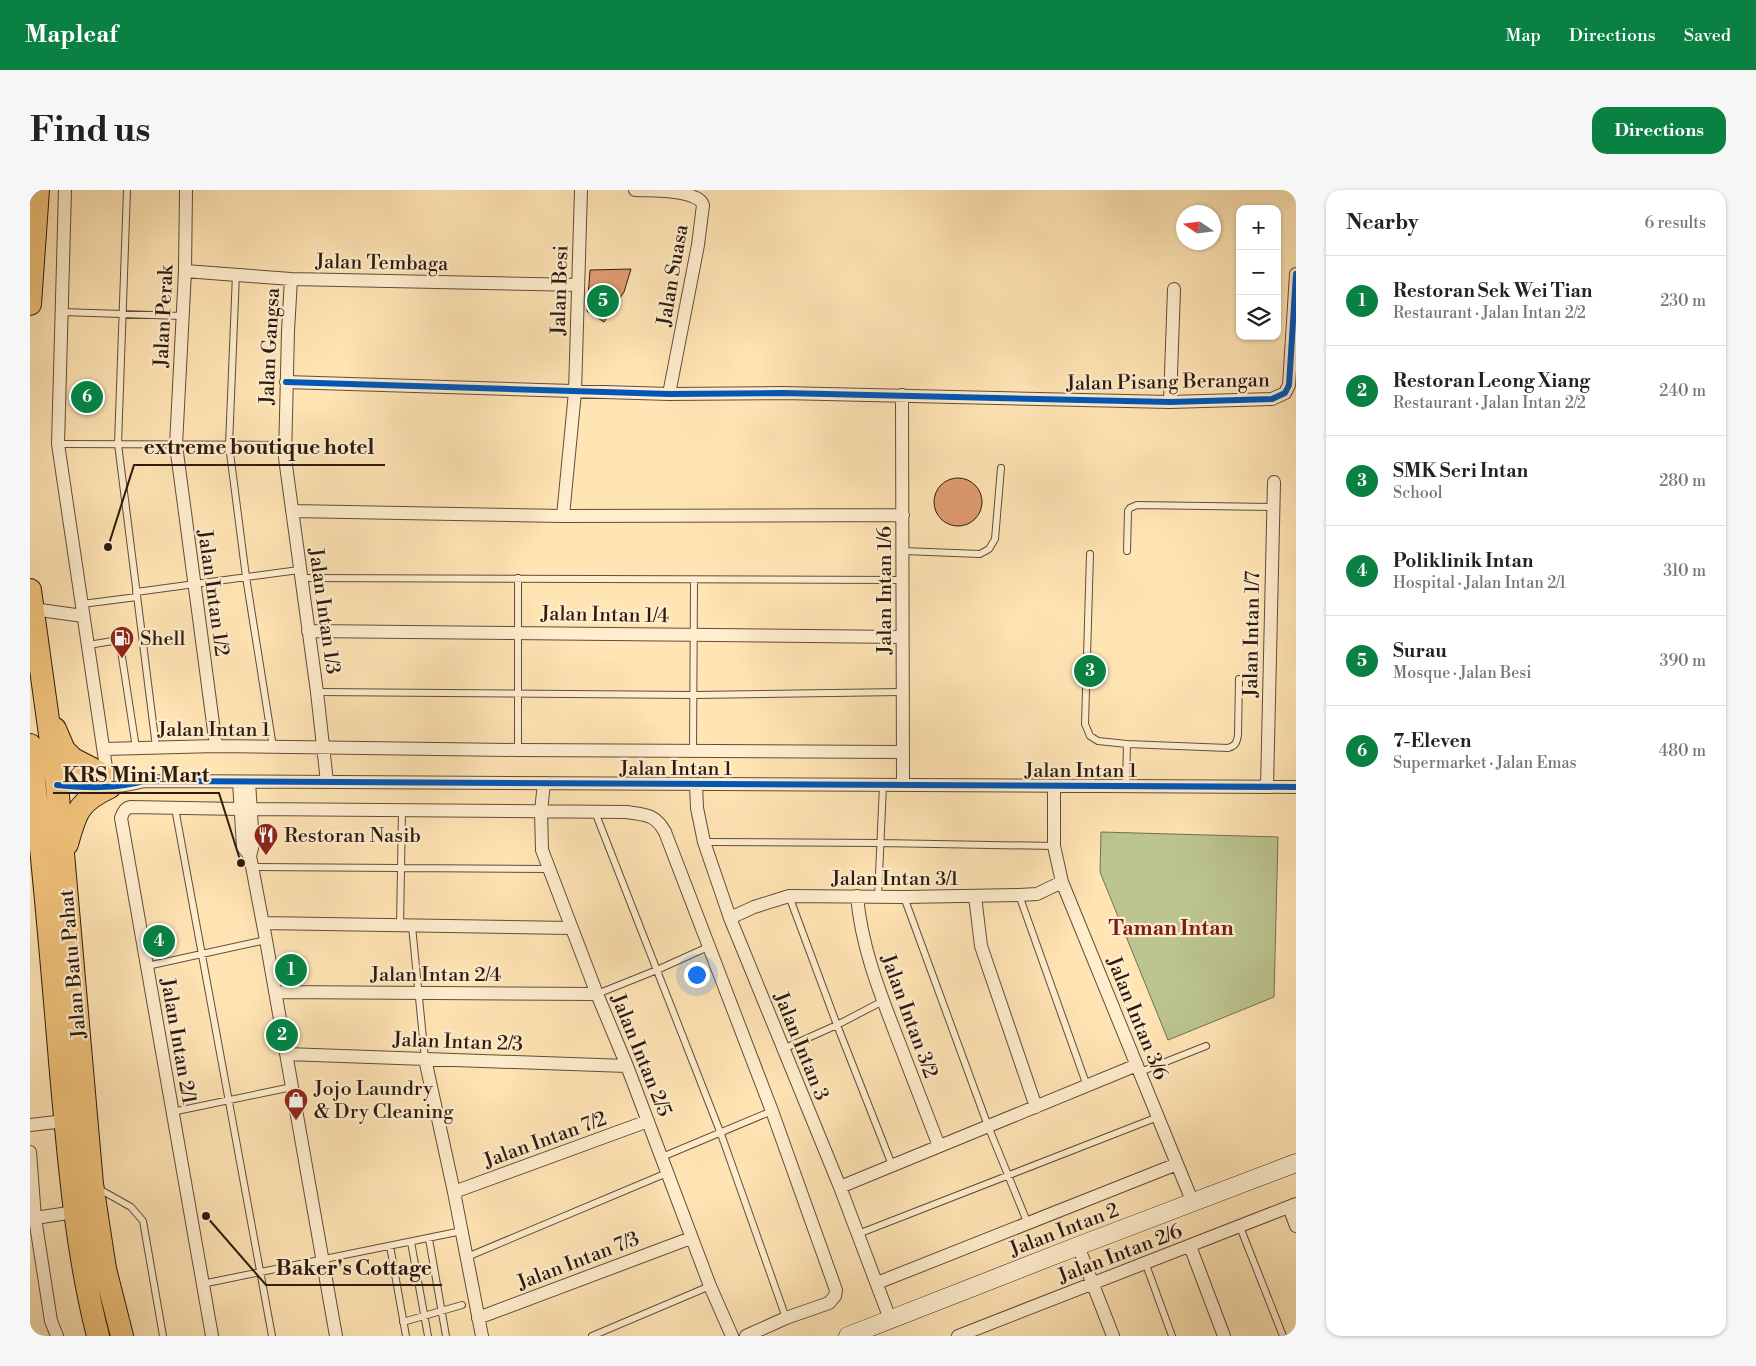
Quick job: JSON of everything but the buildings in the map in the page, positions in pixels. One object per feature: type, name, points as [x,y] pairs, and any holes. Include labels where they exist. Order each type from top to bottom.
[{"type":"highway","points":[[30,304],[38,190]]},
{"type":"highway","name":"Jalan Batu Pahat","points":[[31,600],[57,785],[92,1184],[105,1269],[122,1336]]},
{"type":"highway","points":[[48,714],[64,750],[73,759],[106,778],[96,794],[84,802],[74,818],[63,857]]},
{"type":"highway","points":[[30,749],[41,772],[57,785],[36,827]]},
{"type":"highway","name":"Jalan Batu Pahat","points":[[30,749],[36,827],[75,1212],[83,1271],[98,1336]]},
{"type":"street","points":[[66,190],[58,444],[104,749],[106,778]]},
{"type":"street","name":"Jalan Perak","points":[[176,445],[185,271],[186,190]]},
{"type":"street","name":"Jalan Besi","points":[[563,516],[574,392],[581,190]]},
{"type":"street","name":"Jalan Suasa","points":[[635,190],[688,193],[697,196],[702,201],[698,245],[669,394]]},
{"type":"street","name":"Jalan Tembaga","points":[[185,271],[291,279],[578,285]]},
{"type":"street","name":"Jalan Pisang Berangan","points":[[286,382],[669,394],[783,393],[1170,402],[1272,399],[1285,393],[1289,385],[1296,274]]},
{"type":"street","name":"Jalan Gangsa","points":[[285,445],[291,279]]},
{"type":"street","points":[[1170,402],[1174,289]]},
{"type":"street","name":"Jalan Intan 1/6","points":[[902,395],[903,785]]},
{"type":"street","name":"Jalan Intan 1/2","points":[[176,445],[216,746]]},
{"type":"street","name":"Jalan Intan 1/3","points":[[285,445],[286,476],[317,692],[327,782]]},
{"type":"street","name":"Jalan Intan 1/7","points":[[1267,787],[1274,482]]},
{"type":"street","points":[[292,511],[563,516],[903,515]]},
{"type":"street","points":[[31,600],[82,610]]},
{"type":"street","name":"Jalan Intan 1/4","points":[[308,631],[902,637]]},
{"type":"street","name":"Jalan Intan 1","points":[[104,749],[216,746],[902,752]]},
{"type":"street","name":"Jalan Intan 1","points":[[57,785],[79,787],[106,778],[127,786],[144,781],[1296,787]]},
{"type":"street","points":[[244,782],[245,809],[253,844],[251,861],[336,1336]]},
{"type":"street","name":"Jalan Intan 2/5","points":[[544,783],[542,850],[571,928],[627,1066],[710,1286],[732,1336]]},
{"type":"street","name":"Jalan Intan 3","points":[[696,784],[697,808],[704,842],[730,918],[840,1186],[890,1319]]},
{"type":"street","name":"Jalan Intan 3/6","points":[[1054,786],[1054,846],[1062,882],[1193,1203]]},
{"type":"street","name":"Jalan Intan 2/1","points":[[212,1336],[121,818],[123,812],[131,807],[245,809]]},
{"type":"street","points":[[245,809],[627,812],[649,815],[659,822],[665,832],[772,1111],[836,1290],[835,1296],[829,1303],[786,1318],[746,1336]]},
{"type":"street","name":"Jalan Intan 3/1","points":[[730,918],[754,907],[789,896],[1019,895],[1038,894],[1062,882]]},
{"type":"street","name":"Jalan Intan 3/2","points":[[857,896],[859,918],[866,949],[883,1001],[939,1146]]},
{"type":"street","points":[[975,896],[981,946],[1036,1106]]},
{"type":"street","points":[[263,923],[571,928]]},
{"type":"street","name":"Jalan Intan 2/4","points":[[275,992],[597,994]]},
{"type":"street","name":"Jalan Intan 2/3","points":[[286,1054],[627,1066]]},
{"type":"street","points":[[425,1059],[454,1192],[482,1336]]},
{"type":"street","points":[[840,1186],[1036,1106],[1138,1068]]},
{"type":"street","points":[[30,1125],[65,1120]]},
{"type":"street","name":"Jalan Intan 7/2","points":[[454,1192],[648,1121]]},
{"type":"street","points":[[30,1152],[33,1218],[51,1321],[56,1336]]},
{"type":"street","name":"Jalan Intan 2","points":[[848,1336],[1296,1163]]},
{"type":"street","points":[[877,1283],[1177,1164]]},
{"type":"street","points":[[1292,1206],[1296,1226]]},
{"type":"street","name":"Jalan Intan 2/6","points":[[958,1336],[1292,1206]]},
{"type":"street","points":[[33,1218],[75,1212]]},
{"type":"street","name":"Jalan Intan 7/3","points":[[478,1318],[692,1238]]},
{"type":"street","points":[[1078,1246],[1112,1336]]},
{"type":"street","points":[[1190,1246],[1224,1336]]},
{"type":"lane","points":[[127,190],[118,444],[156,747]]},
{"type":"lane","points":[[236,274],[229,446],[246,578],[273,747]]},
{"type":"lane","points":[[62,312],[182,316]]},
{"type":"lane","points":[[58,444],[285,445]]},
{"type":"lane","points":[[903,551],[980,554],[989,549],[996,539],[1000,468]]},
{"type":"lane","points":[[1127,551],[1128,511],[1137,505],[1273,507]]},
{"type":"lane","points":[[1090,554],[1085,724],[1090,736],[1098,742],[1228,748],[1234,746],[1238,735],[1239,679]]},
{"type":"lane","points":[[82,610],[137,594],[194,584],[300,574],[694,581],[902,580]]},
{"type":"lane","points":[[518,578],[518,750]]},
{"type":"lane","points":[[693,751],[694,581]]},
{"type":"lane","points":[[88,644],[113,641],[120,644],[136,748]]},
{"type":"lane","points":[[317,692],[694,695],[902,692]]},
{"type":"lane","points":[[1126,786],[1127,744]]},
{"type":"lane","points":[[878,897],[883,785]]},
{"type":"lane","points":[[175,808],[272,1336]]},
{"type":"lane","points":[[402,811],[401,868],[406,926],[418,992],[425,1059]]},
{"type":"lane","points":[[595,812],[721,1134],[786,1318]]},
{"type":"lane","points":[[704,842],[880,842],[1054,846]]},
{"type":"lane","points":[[251,861],[401,868],[549,869]]},
{"type":"lane","points":[[1019,895],[1087,1086]]},
{"type":"lane","points":[[789,896],[892,1165]]},
{"type":"lane","points":[[904,897],[988,1126],[1028,1224]]},
{"type":"lane","points":[[147,966],[266,940]]},
{"type":"lane","points":[[597,994],[708,947]]},
{"type":"lane","points":[[783,1049],[837,1025],[883,1001]]},
{"type":"lane","points":[[1138,1068],[1206,1046]]},
{"type":"lane","points":[[172,1112],[292,1087]]},
{"type":"lane","points":[[662,1158],[772,1111]]},
{"type":"lane","points":[[858,1234],[1158,1117]]},
{"type":"lane","points":[[467,1257],[667,1173]]},
{"type":"lane","points":[[92,1184],[131,1207],[143,1221],[163,1336]]},
{"type":"lane","points":[[1240,1226],[1282,1336]]},
{"type":"lane","points":[[202,1284],[462,1231]]},
{"type":"lane","points":[[429,1239],[446,1336]]},
{"type":"lane","points":[[411,1242],[428,1336]]},
{"type":"lane","points":[[390,1246],[406,1336]]},
{"type":"lane","points":[[1145,1262],[1172,1336]]},
{"type":"lane","points":[[592,1336],[710,1286]]},
{"type":"lane","points":[[403,1322],[462,1305]]},
{"type":"green space","points":[[1101,832],[1278,837],[1274,997],[1168,1040],[1100,872]]},
{"type":"cycle path","points":[[286,382],[669,394],[783,393],[1170,402],[1272,399],[1285,393],[1289,385],[1296,274]]},
{"type":"cycle path","points":[[57,785],[101,787],[144,781],[1296,787]]},
{"type":"place","name":"Surau","points":[[603,301]]},
{"type":"place","name":"7-Eleven","points":[[87,397]]},
{"type":"place","name":"extreme boutique hotel","points":[[108,547]]},
{"type":"place","name":"Shell","points":[[122,659]]},
{"type":"place","name":"SMK Seri Intan","points":[[1090,671]]},
{"type":"place","name":"Restoran Nasib","points":[[266,856]]},
{"type":"place","name":"KRS Mini Mart","points":[[241,863]]},
{"type":"place","name":"Poliklinik Intan","points":[[159,941]]},
{"type":"place","name":"Restoran Sek Wei Tian","points":[[291,970]]},
{"type":"place","name":"Restoran Leong Xiang","points":[[282,1035]]},
{"type":"place","name":"Jojo Laundry & Dry Cleaning","points":[[296,1121]]},
{"type":"place","name":"Baker's Cottage","points":[[206,1216]]},
{"type":"district","name":"Taman Intan","points":[[1171,928]]}]
